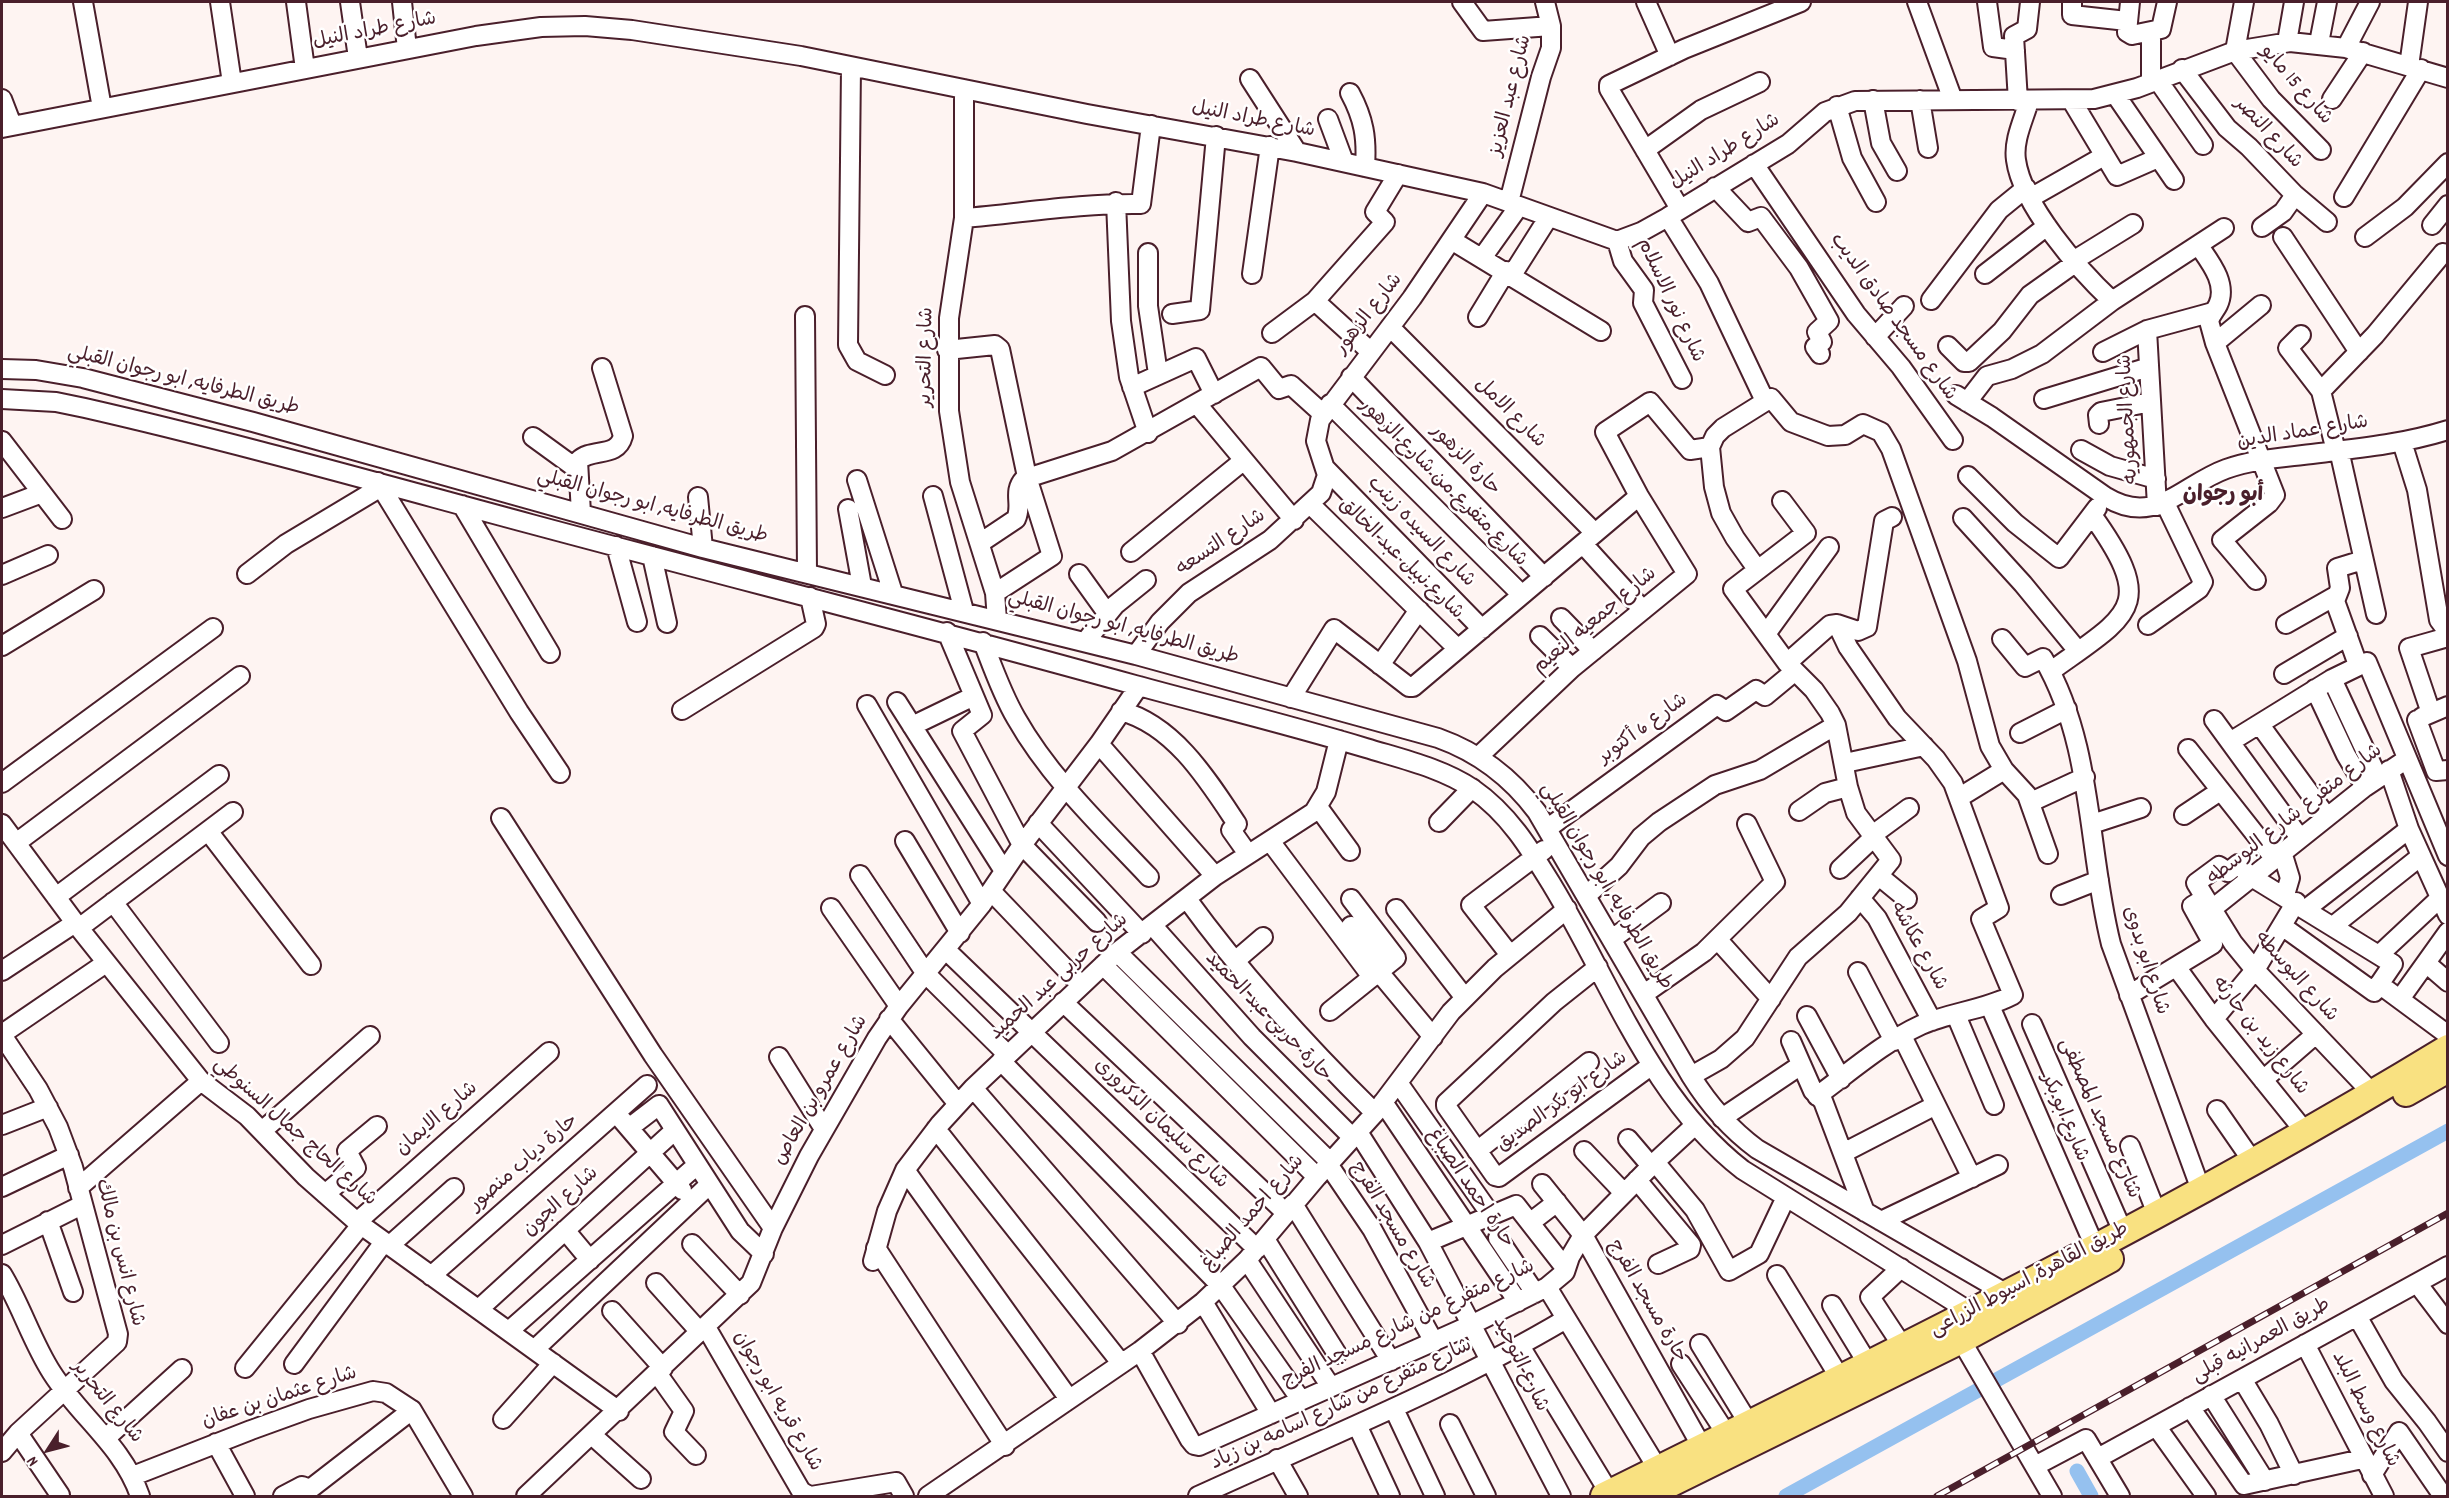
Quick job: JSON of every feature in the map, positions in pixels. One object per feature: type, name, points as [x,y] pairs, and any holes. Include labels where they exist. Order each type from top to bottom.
[{"type":"highway","name":"طريق القاهرة, اسيوط الزراعى","points":[[1607,1495],[2007,1294],[2306,1133],[2448,1048]]},
{"type":"highway","name":"طريق القاهرة, اسيوط الزراعى","points":[[1646,1497],[1961,1340],[2282,1165],[2448,1069]]},
{"type":"street","points":[[83,2],[102,108]]},
{"type":"street","points":[[220,2],[232,83]]},
{"type":"street","points":[[296,2],[305,69]]},
{"type":"street","points":[[350,2],[358,58]]},
{"type":"street","points":[[402,2],[407,49]]},
{"type":"street","points":[[1462,2],[1483,31],[1551,26]]},
{"type":"street","name":"شارع عبد العزيز","points":[[1514,204],[1551,48],[1551,26],[1545,2]]},
{"type":"street","points":[[1646,2],[1670,56]]},
{"type":"street","points":[[1765,402],[1718,299],[1645,150],[1609,89],[1609,85],[1775,7],[1801,2]]},
{"type":"street","points":[[1917,2],[1953,100]]},
{"type":"street","points":[[1986,2],[1993,47],[2015,50]]},
{"type":"street","points":[[2030,2],[2027,29],[2015,35],[2015,50],[2024,101],[2016,151],[2020,175],[2047,226],[2074,262],[2112,301]]},
{"type":"street","points":[[2072,2],[2072,15],[2127,21]]},
{"type":"street","points":[[2130,2],[2127,21],[2128,34],[2151,32],[2163,28],[2166,2]]},
{"type":"street","points":[[2235,51],[2244,2]]},
{"type":"street","points":[[2287,42],[2294,2]]},
{"type":"street","points":[[2319,43],[2326,2]]},
{"type":"street","points":[[2332,99],[2354,50],[2370,2]]},
{"type":"street","points":[[2344,197],[2415,68],[2418,2]]},
{"type":"street","name":"شارع طراد النيل","points":[[7,126],[407,49],[540,27],[585,26],[696,39],[1270,146],[1484,193],[1617,241],[1630,237],[1674,213],[1788,144],[1813,120],[1837,106],[1873,100],[2072,101],[2115,94],[2235,51],[2287,42],[2319,43],[2354,50],[2448,78]]},
{"type":"street","points":[[2151,32],[2154,81],[2203,145]]},
{"type":"street","name":"شارع 15 مايو","points":[[2235,51],[2271,99],[2321,150]]},
{"type":"street","points":[[851,67],[848,345],[857,361],[885,375]]},
{"type":"street","name":"شارع النصر","points":[[2182,69],[2227,128],[2249,147],[2295,195],[2327,222]]},
{"type":"street","points":[[1250,78],[1298,152]]},
{"type":"street","points":[[1645,150],[1701,110],[1760,82]]},
{"type":"street","name":"شارع التحرير","points":[[964,89],[964,218],[949,318],[947,350],[949,416],[966,506],[995,593],[997,620]]},
{"type":"street","points":[[1350,93],[1362,116],[1367,141],[1365,167]]},
{"type":"street","points":[[2115,94],[2174,180]]},
{"type":"street","points":[[2,99],[7,126]]},
{"type":"street","points":[[1873,100],[1881,143],[1897,171]]},
{"type":"street","points":[[1920,100],[1928,148]]},
{"type":"street","points":[[2072,101],[2118,177],[2158,158]]},
{"type":"street","points":[[1837,106],[1852,158],[1876,202]]},
{"type":"street","points":[[1328,119],[1344,162]]},
{"type":"street","points":[[964,218],[1116,202],[1141,204],[1151,125]]},
{"type":"street","points":[[1172,314],[1200,310],[1216,136]]},
{"type":"street","points":[[1252,274],[1270,146]]},
{"type":"street","points":[[1931,300],[1999,210],[2104,156]]},
{"type":"street","name":"شارع مسجد صادق الديب","points":[[1754,164],[1856,314],[1901,367],[1953,440]]},
{"type":"street","points":[[2365,237],[2404,207],[2448,164]]},
{"type":"street","points":[[1272,333],[1315,301],[1384,222],[1375,212],[1398,174]]},
{"type":"street","points":[[1715,187],[1748,222],[1761,217],[1799,268],[1829,321],[1817,332],[1822,342],[1815,347],[1820,354]]},
{"type":"street","name":"شارع الزهور","points":[[1326,469],[1316,441],[1317,426],[1327,409],[1454,241],[1484,193]]},
{"type":"street","points":[[2262,227],[2283,212],[2295,195]]},
{"type":"street","points":[[1116,202],[1121,321],[1132,387],[1148,433]]},
{"type":"street","points":[[1482,258],[1514,204]]},
{"type":"street","points":[[2432,225],[2448,205]]},
{"type":"street","points":[[1478,317],[1548,218]]},
{"type":"street","points":[[1948,346],[1964,362],[1969,362],[2002,331],[2030,295],[2074,262],[2133,224]]},
{"type":"street","points":[[1985,274],[2047,226]]},
{"type":"street","points":[[2148,624],[2201,588],[2204,582],[2161,504],[2132,508],[2118,504],[1992,417],[1962,399],[1987,376],[2012,369],[2042,354],[2112,301],[2224,228]]},
{"type":"street","points":[[2283,237],[2312,277],[2360,352]]},
{"type":"street","points":[[1454,241],[1601,331]]},
{"type":"street","name":"شارع نور الاسلام","points":[[1617,241],[1623,261],[1644,290],[1643,303],[1682,380]]},
{"type":"street","points":[[2199,246],[2218,279],[2220,298],[2209,321],[2215,343],[2275,495],[2269,503],[2222,540],[2256,580]]},
{"type":"street","points":[[1148,253],[1148,306],[1158,374]]},
{"type":"street","points":[[2321,391],[2360,352],[2443,253]]},
{"type":"street","points":[[1315,301],[1371,352]]},
{"type":"street","points":[[2215,343],[2260,305]]},
{"type":"street","points":[[1875,337],[1904,306]]},
{"type":"street","points":[[2103,352],[2147,330],[2213,312]]},
{"type":"street","points":[[805,316],[807,572]]},
{"type":"street","name":"شارع الامل","points":[[1390,327],[1589,539],[1643,610]]},
{"type":"street","name":"شارع الجمهوريه","points":[[2147,330],[2156,479],[2161,504]]},
{"type":"street","points":[[2301,335],[2288,348],[2321,391],[2376,614]]},
{"type":"street","points":[[947,350],[995,345],[999,347],[1027,477],[1052,558],[995,593]]},
{"type":"street","points":[[980,543],[1016,519],[1019,510],[1017,490],[1027,477],[1095,458],[1148,433],[1214,394],[1196,358],[1132,387]]},
{"type":"street","name":"شارع متفرع من شارع الزهور","points":[[1214,394],[1262,367],[1279,389],[1291,385],[1327,409],[1522,595]]},
{"type":"street","points":[[2044,399],[2149,367]]},
{"type":"street","points":[[581,513],[577,469],[579,461],[584,456],[613,450],[622,440],[623,431],[602,368]]},
{"type":"street","name":"طريق الطرفايه, ابو رجوان القبلي","points":[[2,369],[36,370],[84,378],[702,548],[893,593],[1136,655],[1438,738],[1479,756],[1511,781],[1551,835],[1691,1076],[1722,1118],[1757,1149],[2007,1294]]},
{"type":"street","name":"حارة الزهور","points":[[1351,377],[1544,577]]},
{"type":"street","points":[[1757,569],[1734,538],[1721,513],[1714,487],[1710,447],[1715,436],[1723,428],[1773,398],[1791,422],[1828,436],[1845,435],[1863,424],[1881,432],[1891,449],[1941,584],[1967,661],[1989,746],[2004,770],[2017,781],[2031,802],[2048,854]]},
{"type":"street","points":[[2,399],[56,402],[84,408],[947,632],[1339,740],[1420,765],[1472,788],[1510,822],[1534,857],[1567,909],[1653,1065],[1694,1126],[1743,1170],[1971,1313]]},
{"type":"street","name":"شارع جمعيه النعيم","points":[[1479,756],[1572,668],[1687,574],[1604,435],[1650,402],[1690,450],[1710,447]]},
{"type":"street","points":[[2099,424],[2098,415],[2101,412],[2151,402]]},
{"type":"street","points":[[1197,404],[1294,520]]},
{"type":"street","name":"شارع عماد الدين","points":[[2161,504],[2209,476],[2261,460],[2402,441],[2448,430]]},
{"type":"street","points":[[533,436],[577,469]]},
{"type":"street","points":[[2,441],[62,519]]},
{"type":"street","points":[[2402,441],[2417,490],[2439,617],[2447,632],[2409,648],[2432,713],[2442,771]]},
{"type":"street","points":[[2081,450],[2110,466],[2156,479]]},
{"type":"street","points":[[1131,552],[1243,461]]},
{"type":"street","name":"شارع التسعه","points":[[1136,655],[1160,622],[1189,593],[1270,540],[1294,520],[1324,487],[1326,469]]},
{"type":"street","name":"شارع السيده زينب","points":[[1326,469],[1482,628]]},
{"type":"street","points":[[1968,476],[2015,523],[2060,558],[2106,497]]},
{"type":"street","points":[[857,480],[893,593]]},
{"type":"street","points":[[247,574],[286,544],[379,484]]},
{"type":"street","points":[[379,484],[519,712],[560,773]]},
{"type":"street","points":[[2,508],[42,493]]},
{"type":"street","points":[[933,496],[964,611]]},
{"type":"street","points":[[1291,698],[1333,630],[1412,687],[1639,496]]},
{"type":"street","points":[[699,497],[702,548]]},
{"type":"street","points":[[1691,1076],[1721,1059],[1752,1030],[1798,957],[1840,920],[1891,860],[1856,813],[1848,787],[1836,725],[1822,701],[1790,667],[1733,588],[1806,534],[1782,501]]},
{"type":"street","name":"شارع نبيل عبد الخالق","points":[[1310,504],[1458,649]]},
{"type":"street","points":[[462,505],[550,653]]},
{"type":"street","points":[[848,509],[862,586]]},
{"type":"street","points":[[2002,639],[2025,667],[2042,657],[2050,671],[2122,616],[2129,594],[2128,582],[2120,557],[2092,515]]},
{"type":"street","points":[[1790,667],[1828,626],[1837,624],[1858,631],[1867,627],[1884,521],[1892,517]]},
{"type":"street","points":[[1963,518],[2023,584],[2078,651]]},
{"type":"street","points":[[616,546],[637,622]]},
{"type":"street","points":[[1766,634],[1829,547]]},
{"type":"street","points":[[2,575],[48,555]]},
{"type":"street","points":[[652,556],[667,623]]},
{"type":"street","points":[[2358,665],[2336,602],[2340,588],[2337,567],[2362,560]]},
{"type":"street","points":[[1079,574],[1107,614]]},
{"type":"street","points":[[1085,642],[1107,614],[1146,580]]},
{"type":"street","points":[[2,646],[94,590]]},
{"type":"street","points":[[2286,624],[2337,596]]},
{"type":"street","points":[[682,710],[814,628],[816,624],[810,597]]},
{"type":"street","points":[[1380,665],[1419,610]]},
{"type":"street","points":[[1561,618],[1593,651]]},
{"type":"street","points":[[1817,1096],[1898,1038],[1932,1021],[1990,1006],[2013,995],[1981,919],[1999,908],[1960,797],[1945,770],[1896,718],[1848,646],[1837,624]]},
{"type":"street","points":[[2,783],[213,628]]},
{"type":"street","points":[[947,632],[982,717],[963,728],[962,731],[1022,845],[1097,922]]},
{"type":"street","points":[[1540,636],[1572,668]]},
{"type":"street","points":[[2284,674],[2348,636]]},
{"type":"street","points":[[983,642],[1013,713],[1066,788],[1149,877]]},
{"type":"street","points":[[2230,742],[2332,679],[2358,665],[2368,663],[2448,856]]},
{"type":"street","name":"شارع 6 أكتوبر","points":[[1551,835],[1717,705],[1726,711],[1756,690],[1765,696],[1790,667]]},
{"type":"street","name":"شارع ابو بدوى","points":[[2050,671],[2067,710],[2085,777],[2099,880],[2111,944],[2201,1190]]},
{"type":"street","points":[[16,843],[240,675]]},
{"type":"street","points":[[2332,679],[2377,779],[2409,830],[2448,915]]},
{"type":"street","name":"شارع عمرو بن العاص","points":[[526,1497],[740,1295],[755,1276],[773,1228],[824,1128],[894,1013],[960,933],[1038,823],[1099,744],[1138,686]]},
{"type":"street","points":[[2315,689],[2346,755],[2377,779]]},
{"type":"street","points":[[912,726],[974,696]]},
{"type":"street","points":[[897,702],[1004,871]]},
{"type":"street","points":[[867,705],[986,898],[1081,985]]},
{"type":"street","points":[[2020,733],[2067,710]]},
{"type":"street","points":[[1121,711],[1153,724],[1202,771],[1237,824],[1231,830],[1248,854]]},
{"type":"street","points":[[2395,729],[2432,713]]},
{"type":"street","points":[[2214,720],[2300,838]]},
{"type":"street","points":[[2260,724],[2327,817]]},
{"type":"street","points":[[1586,896],[1619,866],[1641,837],[1659,822],[1715,785],[1760,770],[1836,725]]},
{"type":"street","name":"شارع حربى عبد الحميد","points":[[1005,1446],[875,1255],[887,1211],[905,1170],[936,1129],[973,1088],[1103,965],[1215,876],[1308,817],[1318,807],[1326,792],[1339,740]]},
{"type":"street","points":[[1099,744],[1215,876]]},
{"type":"street","points":[[1845,763],[1924,746]]},
{"type":"street","points":[[2188,748],[2220,791],[2278,855],[2290,878],[2296,902]]},
{"type":"street","name":"شارع متفرع شارع البوسطه","points":[[2204,897],[2250,876],[2377,779],[2408,759]]},
{"type":"street","points":[[1960,797],[2004,770]]},
{"type":"street","points":[[56,897],[219,775]]},
{"type":"street","points":[[2031,802],[2085,777]]},
{"type":"street","points":[[1799,811],[1825,793],[1848,787]]},
{"type":"street","points":[[1439,822],[1472,788]]},
{"type":"street","points":[[2184,815],[2220,791]]},
{"type":"street","points":[[1318,807],[1350,851]]},
{"type":"street","points":[[1840,869],[1872,837],[1909,808]]},
{"type":"street","points":[[2092,824],[2141,808]]},
{"type":"street","points":[[2,971],[113,902],[233,812]]},
{"type":"street","points":[[501,818],[653,1055],[773,1228]]},
{"type":"street","name":"حارة حربى عبد الحميد","points":[[1038,823],[1148,930],[1252,1037],[1355,1135]]},
{"type":"street","name":"شارع الحاج جمال السنوطي","points":[[2,824],[77,926],[201,1081],[262,1131],[325,1194],[359,1223],[431,1276],[480,1308],[619,1411]]},
{"type":"street","points":[[1644,994],[1690,963],[1718,940],[1776,881],[1747,824]]},
{"type":"street","points":[[2214,1019],[2255,970],[2296,902],[2409,830]]},
{"type":"street","points":[[208,831],[311,965]]},
{"type":"street","points":[[1510,955],[1471,904],[1534,857],[1551,835]]},
{"type":"street","points":[[905,841],[960,933]]},
{"type":"street","points":[[1270,841],[1432,1037]]},
{"type":"street","points":[[2333,926],[2421,856]]},
{"type":"street","points":[[2129,995],[2177,968],[2213,944],[2192,906],[2204,897],[2219,866],[2228,872],[2238,864],[2250,876],[2386,959]]},
{"type":"street","points":[[860,876],[926,974],[1221,1286],[1301,1400]]},
{"type":"street","points":[[1879,876],[1907,899]]},
{"type":"street","points":[[2061,895],[2099,880]]},
{"type":"street","name":"شارع البوسطه","points":[[2204,897],[2233,943],[2255,970],[2373,1094]]},
{"type":"street","name":"شارع عكاشه","points":[[1860,898],[1877,918],[1932,1021]]},
{"type":"street","points":[[2282,926],[2373,991],[2379,984],[2386,959],[2440,898]]},
{"type":"street","name":"حارة احمد الصباغ","points":[[1187,899],[1235,961],[1314,1052],[1379,1107],[1467,1225],[1518,1302]]},
{"type":"street","points":[[1330,1011],[1396,958],[1351,899]]},
{"type":"street","points":[[113,902],[219,1043]]},
{"type":"street","points":[[1612,939],[1661,903]]},
{"type":"street","points":[[831,908],[894,1013],[958,1104]]},
{"type":"street","points":[[1396,909],[1465,998]]},
{"type":"street","name":"شارع احمد الصباغ","points":[[928,1497],[1005,1446],[1178,1324],[1221,1286],[1399,1084],[1432,1037],[1465,998],[1510,955],[1567,909]]},
{"type":"street","points":[[1351,926],[1378,972]]},
{"type":"street","points":[[2400,999],[2448,932]]},
{"type":"street","points":[[1235,961],[1263,937]]},
{"type":"street","points":[[1718,940],[1771,999]]},
{"type":"street","name":"شارع سليمان الدكرورى","points":[[946,950],[1256,1249]]},
{"type":"street","points":[[1118,952],[1325,1168]]},
{"type":"street","points":[[2,1034],[106,963]]},
{"type":"street","points":[[2426,963],[2448,982]]},
{"type":"street","points":[[1103,965],[1325,1168]]},
{"type":"street","points":[[1589,1062],[1477,1151],[1446,1103],[1554,1002],[1598,967]]},
{"type":"street","name":"شارع زيد بن حارثه","points":[[2177,968],[2214,1019],[2306,1133]]},
{"type":"street","points":[[1858,972],[1936,1105],[1972,1178]]},
{"type":"street","points":[[2379,984],[2448,1035]]},
{"type":"street","points":[[1063,1002],[1290,1208],[1391,1361]]},
{"type":"street","name":"شارع ابو بكر","points":[[1990,1006],[2094,1247]]},
{"type":"street","points":[[1956,1015],[1994,1106]]},
{"type":"street","points":[[1807,1016],[1841,1079]]},
{"type":"street","name":"شارع مسجد المصطفى","points":[[2032,1024],[2123,1232]]},
{"type":"street","name":"شارع انس بن مالك","points":[[2,1034],[48,1107],[69,1155],[118,1339],[7,1442]]},
{"type":"street","points":[[2263,1080],[2316,1034]]},
{"type":"street","points":[[262,1131],[370,1036]]},
{"type":"street","points":[[1791,1041],[1817,1096],[1823,1101],[1865,1212]]},
{"type":"street","name":"شارع الايمان","points":[[245,1368],[359,1223],[549,1052]]},
{"type":"street","points":[[778,1057],[824,1128]]},
{"type":"street","name":"شارع ابو بكر الصديق","points":[[1477,1151],[1495,1176],[1499,1178],[1653,1065]]},
{"type":"street","points":[[1722,1118],[1802,1065]]},
{"type":"street","points":[[2,1245],[48,1221],[80,1196],[201,1081]]},
{"type":"street","points":[[1399,1084],[1491,1215]]},
{"type":"street","name":"حارة دياب منصور","points":[[431,1276],[647,1085]]},
{"type":"street","points":[[973,1088],[1178,1324]]},
{"type":"street","points":[[629,1128],[658,1105],[745,1239],[764,1254]]},
{"type":"street","points":[[1843,1153],[1936,1105]]},
{"type":"street","points":[[2,1125],[48,1107]]},
{"type":"street","points":[[2217,1110],[2253,1162]]},
{"type":"street","points":[[617,1113],[692,1200]]},
{"type":"street","points":[[325,1194],[356,1168],[347,1151],[377,1125]]},
{"type":"street","name":"شارع متفرع من شارع مسجد الفرج","points":[[1140,1351],[1190,1440],[1194,1445],[1199,1446],[1434,1342],[1541,1290],[1566,1269],[1583,1235],[1694,1126]]},
{"type":"street","points":[[936,1129],[1121,1364]]},
{"type":"street","name":"شارع الجون","points":[[480,1308],[674,1131]]},
{"type":"street","name":"شارع التوحيد","points":[[1355,1135],[1428,1242],[1473,1324],[1490,1363],[1561,1497]]},
{"type":"street","points":[[1628,1139],[1695,1210],[1729,1271],[1759,1254],[1786,1197]]},
{"type":"street","points":[[2130,1146],[2157,1214]]},
{"type":"street","points":[[1743,1170],[1757,1149]]},
{"type":"street","points":[[1584,1151],[1631,1186],[1691,1245],[1690,1249],[1658,1264]]},
{"type":"street","points":[[2,1186],[69,1155]]},
{"type":"street","points":[[510,1330],[697,1165]]},
{"type":"street","points":[[1881,1221],[1998,1165]]},
{"type":"street","name":"شارع مسجد الفرج","points":[[1325,1168],[1372,1229],[1434,1342]]},
{"type":"street","points":[[905,1170],[1069,1399]]},
{"type":"street","name":"حارة مسجد الفرج","points":[[1542,1184],[1583,1235],[1702,1447]]},
{"type":"street","points":[[535,1349],[709,1185]]},
{"type":"street","points":[[294,1364],[387,1244],[454,1188]]},
{"type":"street","points":[[1531,1222],[1557,1202]]},
{"type":"street","points":[[1428,1242],[1516,1205],[1566,1269]]},
{"type":"street","points":[[48,1221],[73,1292]]},
{"type":"street","points":[[565,1230],[590,1260]]},
{"type":"street","points":[[1498,1238],[1566,1318],[1658,1469]]},
{"type":"street","points":[[692,1244],[740,1295]]},
{"type":"street","points":[[1256,1249],[1337,1354]]},
{"type":"street","points":[[1256,1249],[1331,1387]]},
{"type":"street","name":"طريق العمرانيه قبلى","points":[[2098,1458],[2448,1266]]},
{"type":"street","points":[[1901,1268],[1870,1298],[1903,1347]]},
{"type":"street","name":"شارع التحرير","points":[[2,1274],[51,1371],[64,1391],[107,1437],[133,1476],[140,1497]]},
{"type":"street","points":[[1777,1275],[1840,1378]]},
{"type":"street","name":"شارع قريه ابو رجوان","points":[[656,1283],[703,1330],[801,1491],[810,1497],[900,1490]]},
{"type":"street","points":[[2417,1283],[2448,1324]]},
{"type":"street","points":[[1203,1302],[1271,1414]]},
{"type":"street","points":[[1832,1305],[1868,1364]]},
{"type":"street","points":[[612,1311],[660,1370],[684,1411],[674,1432],[696,1455]]},
{"type":"street","points":[[2357,1316],[2394,1381],[2448,1452]]},
{"type":"street","name":"شارع متفرع من شارع اسامه بن زياد","points":[[1198,1497],[1228,1490],[1277,1460],[1358,1426],[1490,1363],[1566,1318]]},
{"type":"street","points":[[1961,1340],[2035,1466],[2048,1495]]},
{"type":"street","points":[[1700,1344],[1738,1429]]},
{"type":"street","name":"شارع وسط البلد","points":[[2305,1344],[2372,1475],[2377,1495]]},
{"type":"street","points":[[1520,1346],[1607,1495]]},
{"type":"street","points":[[503,1419],[553,1363]]},
{"type":"street","points":[[1681,1364],[1738,1429]]},
{"type":"street","points":[[107,1437],[182,1369]]},
{"type":"street","points":[[2242,1379],[2269,1424],[2294,1475]]},
{"type":"street","name":"شارع عثمان بن عفان","points":[[133,1476],[309,1409],[367,1392],[386,1394],[412,1410],[463,1497]]},
{"type":"street","points":[[2211,1395],[2265,1481]]},
{"type":"street","points":[[2190,1407],[2244,1485],[2362,1459]]},
{"type":"street","points":[[1394,1409],[1435,1497]]},
{"type":"street","points":[[284,1497],[302,1485],[310,1489],[412,1410]]},
{"type":"street","points":[[1450,1425],[1486,1497]]},
{"type":"street","points":[[1358,1426],[1390,1497]]},
{"type":"street","points":[[2156,1426],[2206,1497]]},
{"type":"street","points":[[2372,1475],[2399,1432],[2443,1497]]},
{"type":"street","points":[[593,1436],[641,1479]]},
{"type":"street","points":[[2035,1466],[2083,1439],[2089,1441],[2120,1497]]},
{"type":"street","points":[[7,1442],[60,1495]]},
{"type":"street","points":[[216,1443],[245,1497]]},
{"type":"street","points":[[1277,1460],[1298,1497]]},
{"type":"waterway","points":[[1786,1496],[2448,1131]]},
{"type":"waterway","points":[[2077,1471],[2091,1496]]},
{"type":"railway","points":[[1937,1496],[2448,1213]]},
{"type":"district","name":"أبو رجوان","points":[[2223,497]]}]
